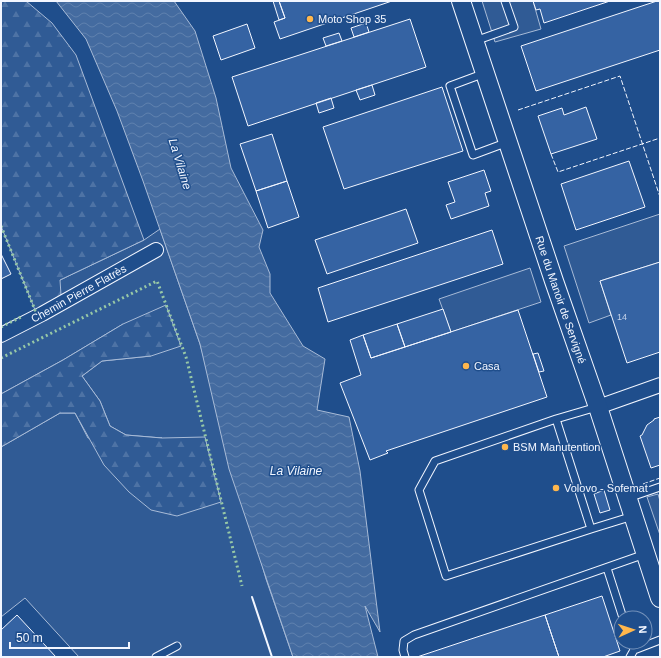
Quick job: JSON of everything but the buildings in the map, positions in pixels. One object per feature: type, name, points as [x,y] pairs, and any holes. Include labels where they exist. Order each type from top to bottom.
[{"type":"street","name":"Rue du Manoir de Servigné","points":[[461,1],[598,407],[660,598]]},
{"type":"street","name":"Chemin Pierre Flatrès","points":[[1,335],[42,314],[156,250]]},
{"type":"street","points":[[598,407],[660,385]]},
{"type":"lane","points":[[475,41],[514,27],[505,1]]},
{"type":"lane","points":[[485,73],[450,86],[473,155],[508,142]]},
{"type":"lane","points":[[598,407],[556,419],[435,461],[419,490],[446,576],[633,516]]},
{"type":"lane","points":[[556,419],[591,529]]},
{"type":"lane","points":[[627,499],[660,487]]},
{"type":"lane","points":[[405,657],[403,650],[404,641],[414,635],[645,554]]},
{"type":"lane","points":[[607,568],[620,610]]},
{"type":"lane","points":[[156,657],[177,646]]},
{"type":"lane","points":[[630,657],[634,650]]},
{"type":"shaded area","points":[[482,1],[533,1],[541,29],[495,42]]},
{"type":"shaded area","points":[[660,214],[660,262],[600,281],[611,315],[589,323],[564,246]]},
{"type":"shaded area","points":[[160,229],[200,344],[266,579],[293,657],[79,657],[25,598],[1,617],[1,447],[60,413],[75,413],[88,438],[162,438],[126,435],[110,426],[100,401],[82,376],[102,361],[151,356],[123,324],[63,360],[1,394],[1,327],[35,310],[60,280],[144,240]]},
{"type":"shaded area","points":[[530,268],[541,302],[451,332],[439,299]]},
{"type":"shaded area","points":[[658,494],[660,501],[660,535],[647,497]]},
{"type":"green space","points":[[1,1],[26,1],[52,23],[76,55],[144,240],[60,280],[61,295],[35,310],[1,226]]},
{"type":"green space","points":[[166,305],[181,346],[151,356],[102,361],[82,376],[100,401],[110,426],[126,435],[162,438],[205,437],[221,502],[177,516],[151,510],[129,492],[104,465],[75,413],[60,413],[1,447],[1,394],[63,360],[123,324]]},
{"type":"water","name":"La Vilaine","points":[[56,1],[174,1],[195,31],[216,98],[231,168],[263,230],[259,247],[270,274],[270,293],[303,346],[325,359],[317,410],[349,417],[360,471],[380,632],[365,606],[378,657],[293,657],[229,469],[200,344],[143,181],[117,111],[86,39]]},
{"type":"hedge","points":[[1,226],[35,310],[32,312]]},
{"type":"hedge","points":[[1,358],[157,281],[186,357],[242,586]]},
{"type":"hedge","points":[[1,327],[23,316]]},
{"type":"fence","points":[[518,110],[620,76],[660,197]]},
{"type":"fence","points":[[551,154],[558,172],[660,138]]},
{"type":"fence","points":[[643,484],[660,478]]},
{"type":"wall","points":[[252,597],[272,657]]},
{"type":"place","name":"Moto Shop 35","points":[[310,19]]},
{"type":"place","name":"Casa","points":[[466,366]]},
{"type":"place","name":"BSM Manutention","points":[[505,447]]},
{"type":"place","name":"Volovo - Sofemat","points":[[556,488]]}]
